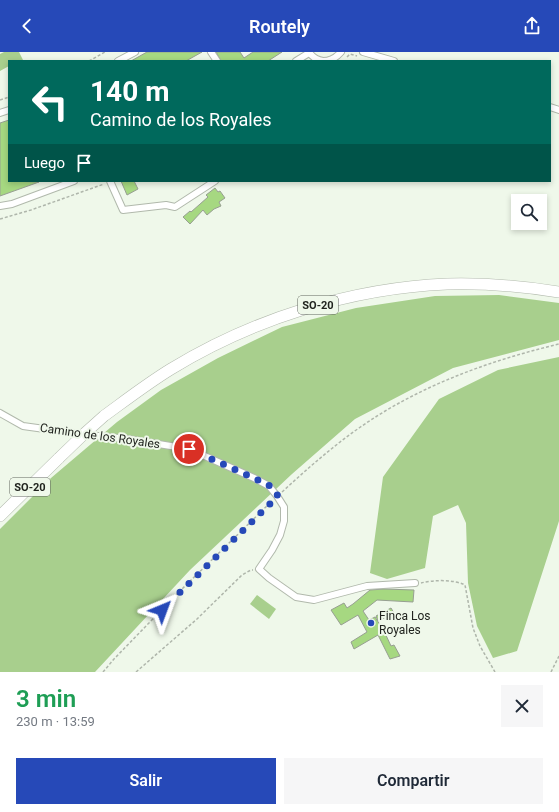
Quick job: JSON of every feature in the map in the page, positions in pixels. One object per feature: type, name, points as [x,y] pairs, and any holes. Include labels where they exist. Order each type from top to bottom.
[{"type":"highway","name":"SO-20","points":[[0,516],[85,433],[104,416],[136,392],[197,354],[261,324],[306,308],[341,299],[403,288],[447,284],[498,285],[559,292]]},
{"type":"street","points":[[120,60],[135,52]]},
{"type":"street","points":[[331,60],[338,56],[341,52]]},
{"type":"street","points":[[298,60],[309,53],[318,60]]},
{"type":"street","points":[[362,55],[389,60]]},
{"type":"street","points":[[0,206],[12,204],[71,182]]},
{"type":"street","points":[[110,182],[123,210],[166,205],[175,207],[213,182]]},
{"type":"street","name":"Camino de los Royales","points":[[0,413],[22,426],[128,439],[189,449],[270,486],[278,496],[284,508],[284,521],[280,535],[259,569]]},
{"type":"street","points":[[259,569],[296,597],[314,600],[367,586],[415,584]]},
{"type":"path","points":[[91,60],[105,52]]},
{"type":"path","points":[[347,57],[350,53],[362,55]]},
{"type":"path","points":[[0,219],[31,210],[107,182]]},
{"type":"path","points":[[103,672],[181,590],[278,496],[319,459],[359,428],[386,411],[453,377],[525,352],[559,344]]},
{"type":"path","points":[[136,672],[197,619],[242,574],[251,570],[259,569]]},
{"type":"path","points":[[415,584],[431,581],[456,582],[464,585],[474,628],[480,646],[495,672]]},
{"type":"path","points":[[551,672],[559,656]]},
{"type":"green space","points":[[4,52],[19,52],[23,60],[8,60],[8,67],[0,71],[0,54]]},
{"type":"green space","points":[[499,295],[559,303],[559,340],[453,368],[355,419],[292,474],[190,570],[95,672],[0,672],[0,529],[51,478],[117,422],[161,390],[218,358],[282,327],[356,308],[435,296]]},
{"type":"green space","points":[[559,357],[559,521],[517,651],[493,658],[477,626],[468,583],[466,523],[458,505],[433,516],[425,568],[387,579],[370,573],[383,477],[439,399],[498,370]]},
{"type":"green space","points":[[257,595],[276,609],[269,619],[250,604]]},
{"type":"building","points":[[147,52],[202,52],[188,60],[133,60]]},
{"type":"building","points":[[216,52],[240,52],[244,58],[253,52],[282,52],[270,60],[220,60]]},
{"type":"building","points":[[8,120],[8,182],[39,182],[0,196],[0,123]]},
{"type":"building","points":[[121,182],[134,182],[138,189],[127,195]]},
{"type":"building","points":[[215,188],[218,192],[220,191],[225,198],[219,202],[221,206],[214,209],[207,215],[203,210],[190,224],[183,217],[208,197],[206,195]]},
{"type":"building","name":"Finca Los Royales","points":[[370,590],[414,590],[413,602],[377,600],[363,611],[369,620],[375,617],[391,646],[394,645],[400,656],[390,659],[378,635],[354,649],[351,642],[367,632],[358,615],[341,625],[331,610],[344,603],[347,608]]},
{"type":"building","points":[[391,608],[394,613],[378,621],[376,616]]},
{"type":"place","name":"Finca Los Royales","points":[[371,623]]},
{"type":"route","points":[[162,610],[278,496],[270,486],[189,449]]}]
